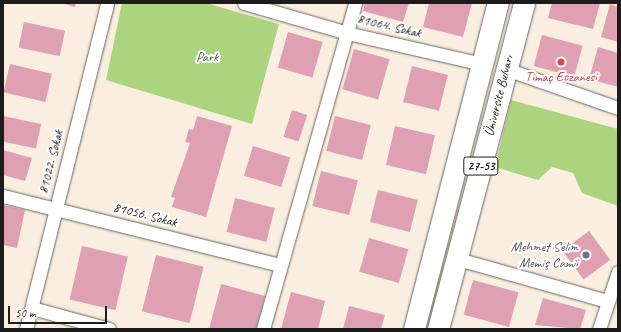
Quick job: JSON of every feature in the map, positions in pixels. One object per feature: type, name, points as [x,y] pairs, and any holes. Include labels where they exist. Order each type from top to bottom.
[{"type":"main road","name":"Üniversite Bulvarı","points":[[414,329],[498,3]]},
{"type":"main road","name":"Üniversite Bulvarı","points":[[438,329],[458,259],[524,3]]},
{"type":"street","name":"81022. Sokak","points":[[26,329],[107,3]]},
{"type":"street","name":"81064. Sokak","points":[[244,3],[348,33],[482,64]]},
{"type":"street","points":[[263,329],[279,265],[348,33],[355,3]]},
{"type":"street","points":[[506,69],[618,108]]},
{"type":"street","name":"81056. Sokak","points":[[3,196],[279,265]]},
{"type":"street","points":[[458,259],[607,301]]},
{"type":"street","points":[[599,329],[607,301],[618,272]]},
{"type":"street","points":[[32,308],[109,329]]},
{"type":"green space","name":"Park","points":[[122,3],[206,3],[279,24],[252,124],[106,80]]},
{"type":"green space","points":[[511,100],[618,129],[618,206],[582,193],[573,173],[552,167],[538,180],[495,167]]},
{"type":"building","points":[[61,3],[76,3],[75,7]]},
{"type":"building","points":[[365,3],[409,3],[403,22],[363,11]]},
{"type":"building","points":[[429,3],[472,3],[463,37],[423,27]]},
{"type":"building","points":[[552,3],[600,3],[593,29],[548,18]]},
{"type":"building","points":[[610,4],[618,7],[618,42],[601,37]]},
{"type":"building","points":[[24,22],[65,31],[60,56],[19,47]]},
{"type":"building","points":[[288,32],[323,42],[312,77],[278,68]]},
{"type":"building","points":[[542,35],[583,46],[574,77],[534,66]]},
{"type":"building","points":[[598,47],[618,53],[618,87],[589,79]]},
{"type":"building","points":[[354,49],[390,59],[378,100],[342,89]]},
{"type":"building","points":[[10,64],[52,74],[45,102],[3,92]]},
{"type":"building","points":[[412,66],[448,75],[439,111],[403,102]]},
{"type":"building","points":[[292,110],[307,115],[299,142],[283,137]]},
{"type":"building","points":[[3,116],[41,124],[36,149],[3,142]]},
{"type":"building","points":[[197,116],[232,126],[206,217],[172,207],[175,198],[171,197],[190,143],[185,142],[189,129],[193,130]]},
{"type":"building","points":[[335,116],[371,125],[362,160],[326,151]]},
{"type":"building","points":[[395,126],[435,135],[426,174],[386,165]]},
{"type":"building","points":[[253,146],[290,157],[281,187],[244,176]]},
{"type":"building","points":[[3,150],[32,158],[25,181],[3,175]]},
{"type":"building","points":[[321,171],[358,180],[349,215],[312,206]]},
{"type":"building","points":[[378,190],[418,200],[410,232],[370,222]]},
{"type":"building","points":[[235,198],[275,208],[266,242],[227,232]]},
{"type":"building","points":[[3,205],[25,210],[17,248],[3,245]]},
{"type":"building","name":"Mehmet Selim Memiş Camii","points":[[589,231],[610,260],[583,280],[562,250]]},
{"type":"building","points":[[369,238],[408,249],[399,283],[359,272]]},
{"type":"building","points":[[82,246],[128,257],[115,310],[70,300]]},
{"type":"building","points":[[156,255],[204,267],[190,323],[142,311]]},
{"type":"building","points":[[473,280],[518,292],[509,327],[464,315]]},
{"type":"building","points":[[221,284],[265,296],[256,329],[209,329]]},
{"type":"building","points":[[291,292],[325,301],[318,329],[281,329]]},
{"type":"building","points":[[543,298],[586,310],[580,329],[535,325]]},
{"type":"building","points":[[349,306],[385,315],[381,329],[343,329]]},
{"type":"place","name":"Timaç Eczanesi","points":[[561,62]]},
{"type":"place","name":"Mehmet Selim Memiş Camii","points":[[586,255]]}]
